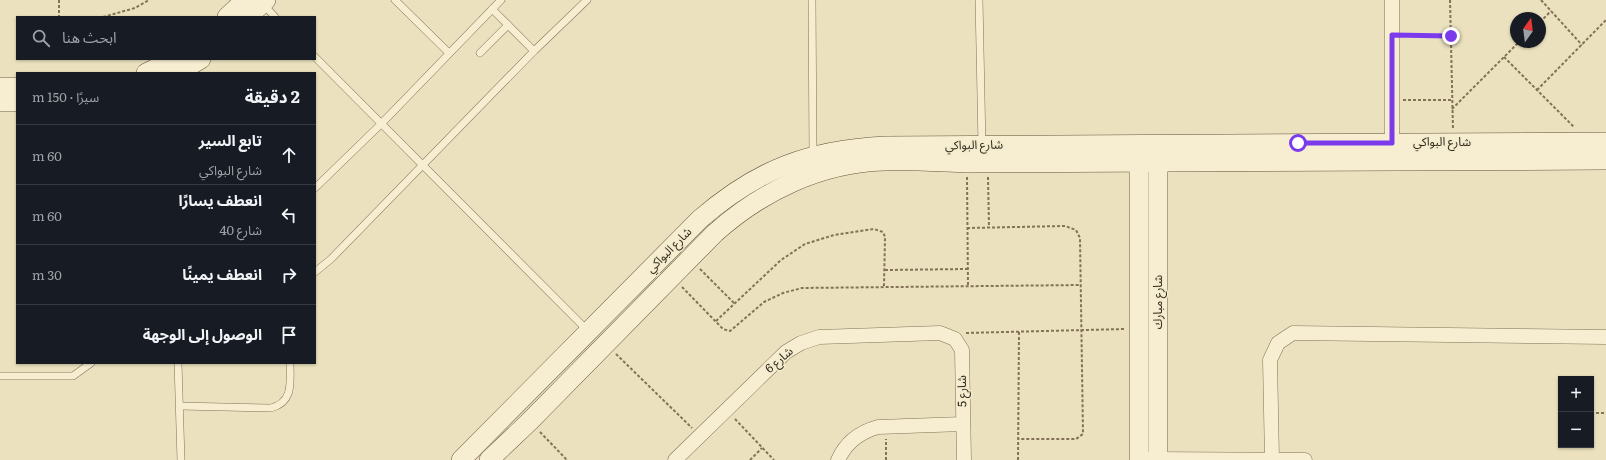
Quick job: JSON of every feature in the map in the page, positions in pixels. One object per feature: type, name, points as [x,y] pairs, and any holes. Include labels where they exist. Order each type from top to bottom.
[{"type":"street","points":[[1392,0],[1392,152]]},
{"type":"street","points":[[230,16],[262,4]]},
{"type":"street","points":[[249,16],[262,4]]},
{"type":"street","points":[[148,72],[173,60]]},
{"type":"street","points":[[180,72],[199,60]]},
{"type":"street","points":[[0,87],[16,87]]},
{"type":"street","points":[[0,102],[16,102]]},
{"type":"street","name":"شارع البواكي","points":[[1392,152],[1453,142],[1598,142]]},
{"type":"street","name":"شارع البواكي","points":[[461,460],[700,219],[722,200],[746,184],[772,170],[813,155],[856,148],[985,154],[1392,152],[1606,160]]},
{"type":"street","name":"شارع مبارك","points":[[1139,153],[1139,460]]},
{"type":"street","name":"شارع مبارك","points":[[1158,153],[1158,460]]},
{"type":"street","name":"شارع البواكي","points":[[489,460],[530,421],[715,233],[740,212],[780,187],[805,176],[831,168],[884,161],[967,163],[985,154]]},
{"type":"street","name":"شارع 6","points":[[675,460],[786,352],[810,339],[819,337],[940,333]]},
{"type":"street","name":"شارع 5","points":[[940,333],[955,339],[962,350],[964,460]]},
{"type":"street","points":[[1272,460],[1270,360],[1278,343],[1293,333],[1606,337]]},
{"type":"street","points":[[838,460],[846,446],[859,435],[871,429],[963,424]]},
{"type":"street","points":[[1139,460],[1305,460]]},
{"type":"lane","points":[[395,0],[449,53]]},
{"type":"lane","points":[[316,187],[381,124],[501,0]]},
{"type":"lane","points":[[316,271],[331,259],[534,51],[587,0]]},
{"type":"lane","points":[[812,0],[813,155]]},
{"type":"lane","points":[[979,0],[985,154]]},
{"type":"lane","points":[[492,9],[534,51]]},
{"type":"lane","points":[[480,53],[508,25]]},
{"type":"lane","points":[[316,58],[588,331]]},
{"type":"lane","points":[[0,376],[73,376],[90,364]]},
{"type":"lane","points":[[178,364],[181,460]]},
{"type":"lane","points":[[180,406],[277,407],[286,400],[289,395],[290,364]]},
{"type":"path","points":[[59,0],[59,16]]},
{"type":"path","points":[[107,16],[135,8],[149,0]]},
{"type":"path","points":[[1450,0],[1453,142]]},
{"type":"path","points":[[1541,0],[1582,45]]},
{"type":"path","points":[[1546,16],[1551,11]]},
{"type":"path","points":[[1537,90],[1606,20]]},
{"type":"path","points":[[1392,35],[1451,36]]},
{"type":"path","points":[[1452,109],[1513,48]]},
{"type":"path","points":[[1504,58],[1537,90],[1598,142]]},
{"type":"path","points":[[1392,100],[1452,100]]},
{"type":"path","points":[[985,154],[989,227]]},
{"type":"path","points":[[967,163],[968,286]]},
{"type":"path","points":[[967,228],[1065,226],[1073,228],[1080,238],[1083,434],[1076,439],[1018,439]]},
{"type":"path","points":[[716,321],[788,254],[805,244],[824,237],[874,229],[881,231],[885,237],[884,286]]},
{"type":"path","points":[[689,259],[734,304]]},
{"type":"path","points":[[885,270],[967,269]]},
{"type":"path","points":[[672,277],[726,331],[733,330],[764,302],[783,293],[802,288],[1081,285]]},
{"type":"path","points":[[964,333],[1139,329]]},
{"type":"path","points":[[1018,332],[1018,460]]},
{"type":"path","points":[[606,344],[700,436]]},
{"type":"path","points":[[726,410],[774,460]]},
{"type":"path","points":[[1594,413],[1606,413]]},
{"type":"path","points":[[530,421],[567,460]]},
{"type":"path","points":[[886,427],[886,460]]},
{"type":"path","points":[[750,460],[762,448]]},
{"type":"route","points":[[1298,143],[1392,143],[1392,35],[1451,36]]}]
